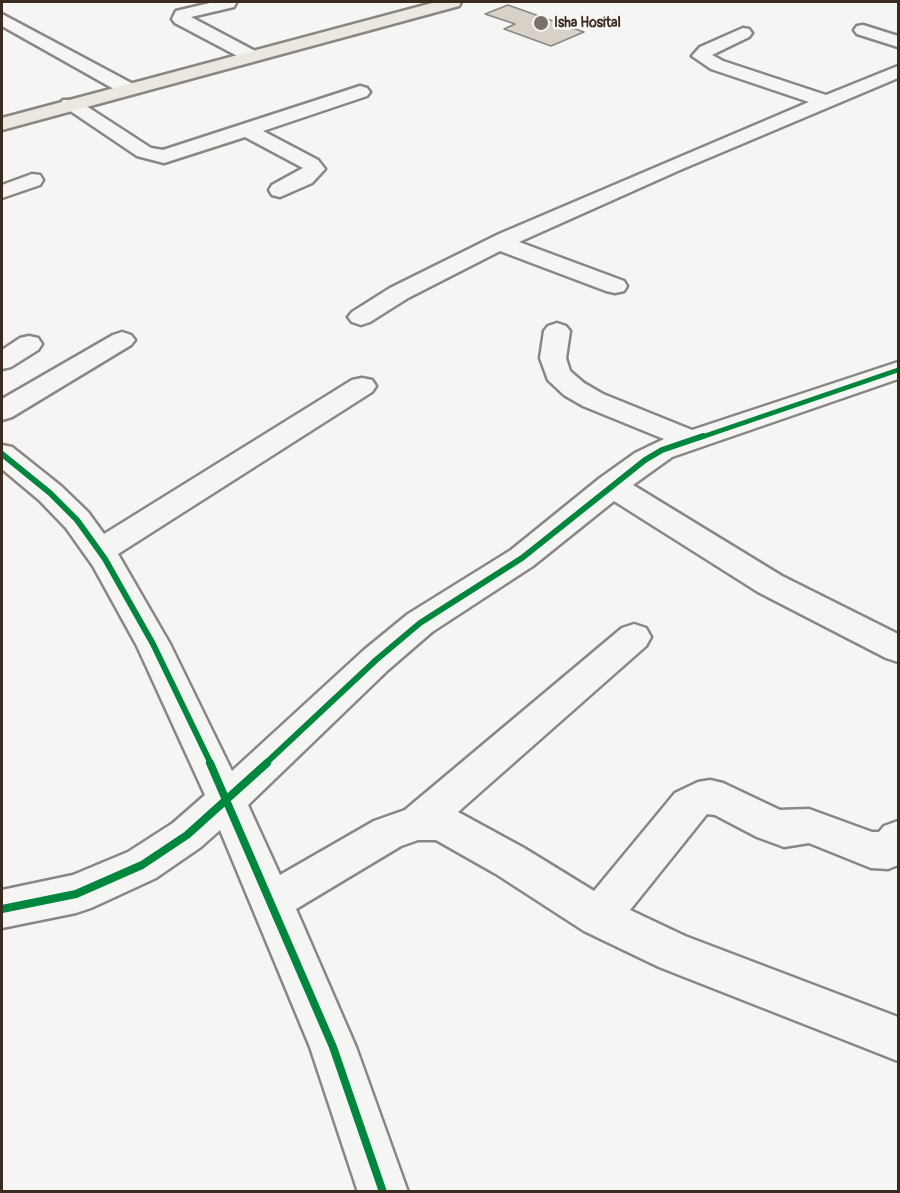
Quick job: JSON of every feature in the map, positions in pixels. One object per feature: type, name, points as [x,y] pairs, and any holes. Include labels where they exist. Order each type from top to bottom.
[{"type":"highway","points":[[2,124],[251,56],[426,5],[453,2]]},
{"type":"street","points":[[228,3],[187,13],[182,15],[181,19],[251,56]]},
{"type":"street","points":[[4,10],[128,89]]},
{"type":"street","points":[[863,30],[898,42]]},
{"type":"street","points":[[743,33],[706,51],[701,56],[717,64],[828,102]]},
{"type":"street","points":[[361,317],[399,293],[499,243],[673,166],[898,72]]},
{"type":"street","points":[[70,104],[144,152],[154,156],[178,154],[360,92]]},
{"type":"street","points":[[247,130],[311,164],[314,169],[304,178],[280,189]]},
{"type":"street","points":[[2,192],[32,180]]},
{"type":"street","points":[[499,243],[615,285]]},
{"type":"street","points":[[557,331],[553,358],[557,374],[574,389],[593,400],[691,440]]},
{"type":"street","points":[[2,411],[122,339]]},
{"type":"street","points":[[2,361],[29,344]]},
{"type":"street","points":[[2,909],[76,894],[142,865],[187,835],[227,801],[376,660],[420,623],[522,558],[611,486],[662,450],[898,370]]},
{"type":"street","points":[[100,551],[362,386]]},
{"type":"street","points":[[9,469],[76,520],[100,551],[153,644],[227,801],[333,1047],[383,1191]]},
{"type":"street","points":[[611,486],[770,584],[898,649]]},
{"type":"street","points":[[418,823],[634,637]]},
{"type":"street","points":[[598,917],[689,805],[698,799],[710,797],[723,800],[771,825],[784,829],[809,826],[871,850],[888,851],[898,838]]},
{"type":"street","points":[[272,902],[388,833],[418,823],[441,823],[467,836],[598,917],[674,952],[898,1039]]},
{"type":"building","points":[[508,5],[584,32],[551,46],[504,29],[515,24],[485,14]]},
{"type":"cycle path","points":[[2,909],[76,894],[142,865],[187,835],[376,660],[420,623],[522,558],[645,460],[662,450],[898,370]]},
{"type":"cycle path","points":[[2,454],[50,493],[77,520],[105,559],[153,644],[199,738],[287,937],[333,1047],[383,1192]]},
{"type":"place","name":"Isha Hosital","points":[[541,23]]}]
